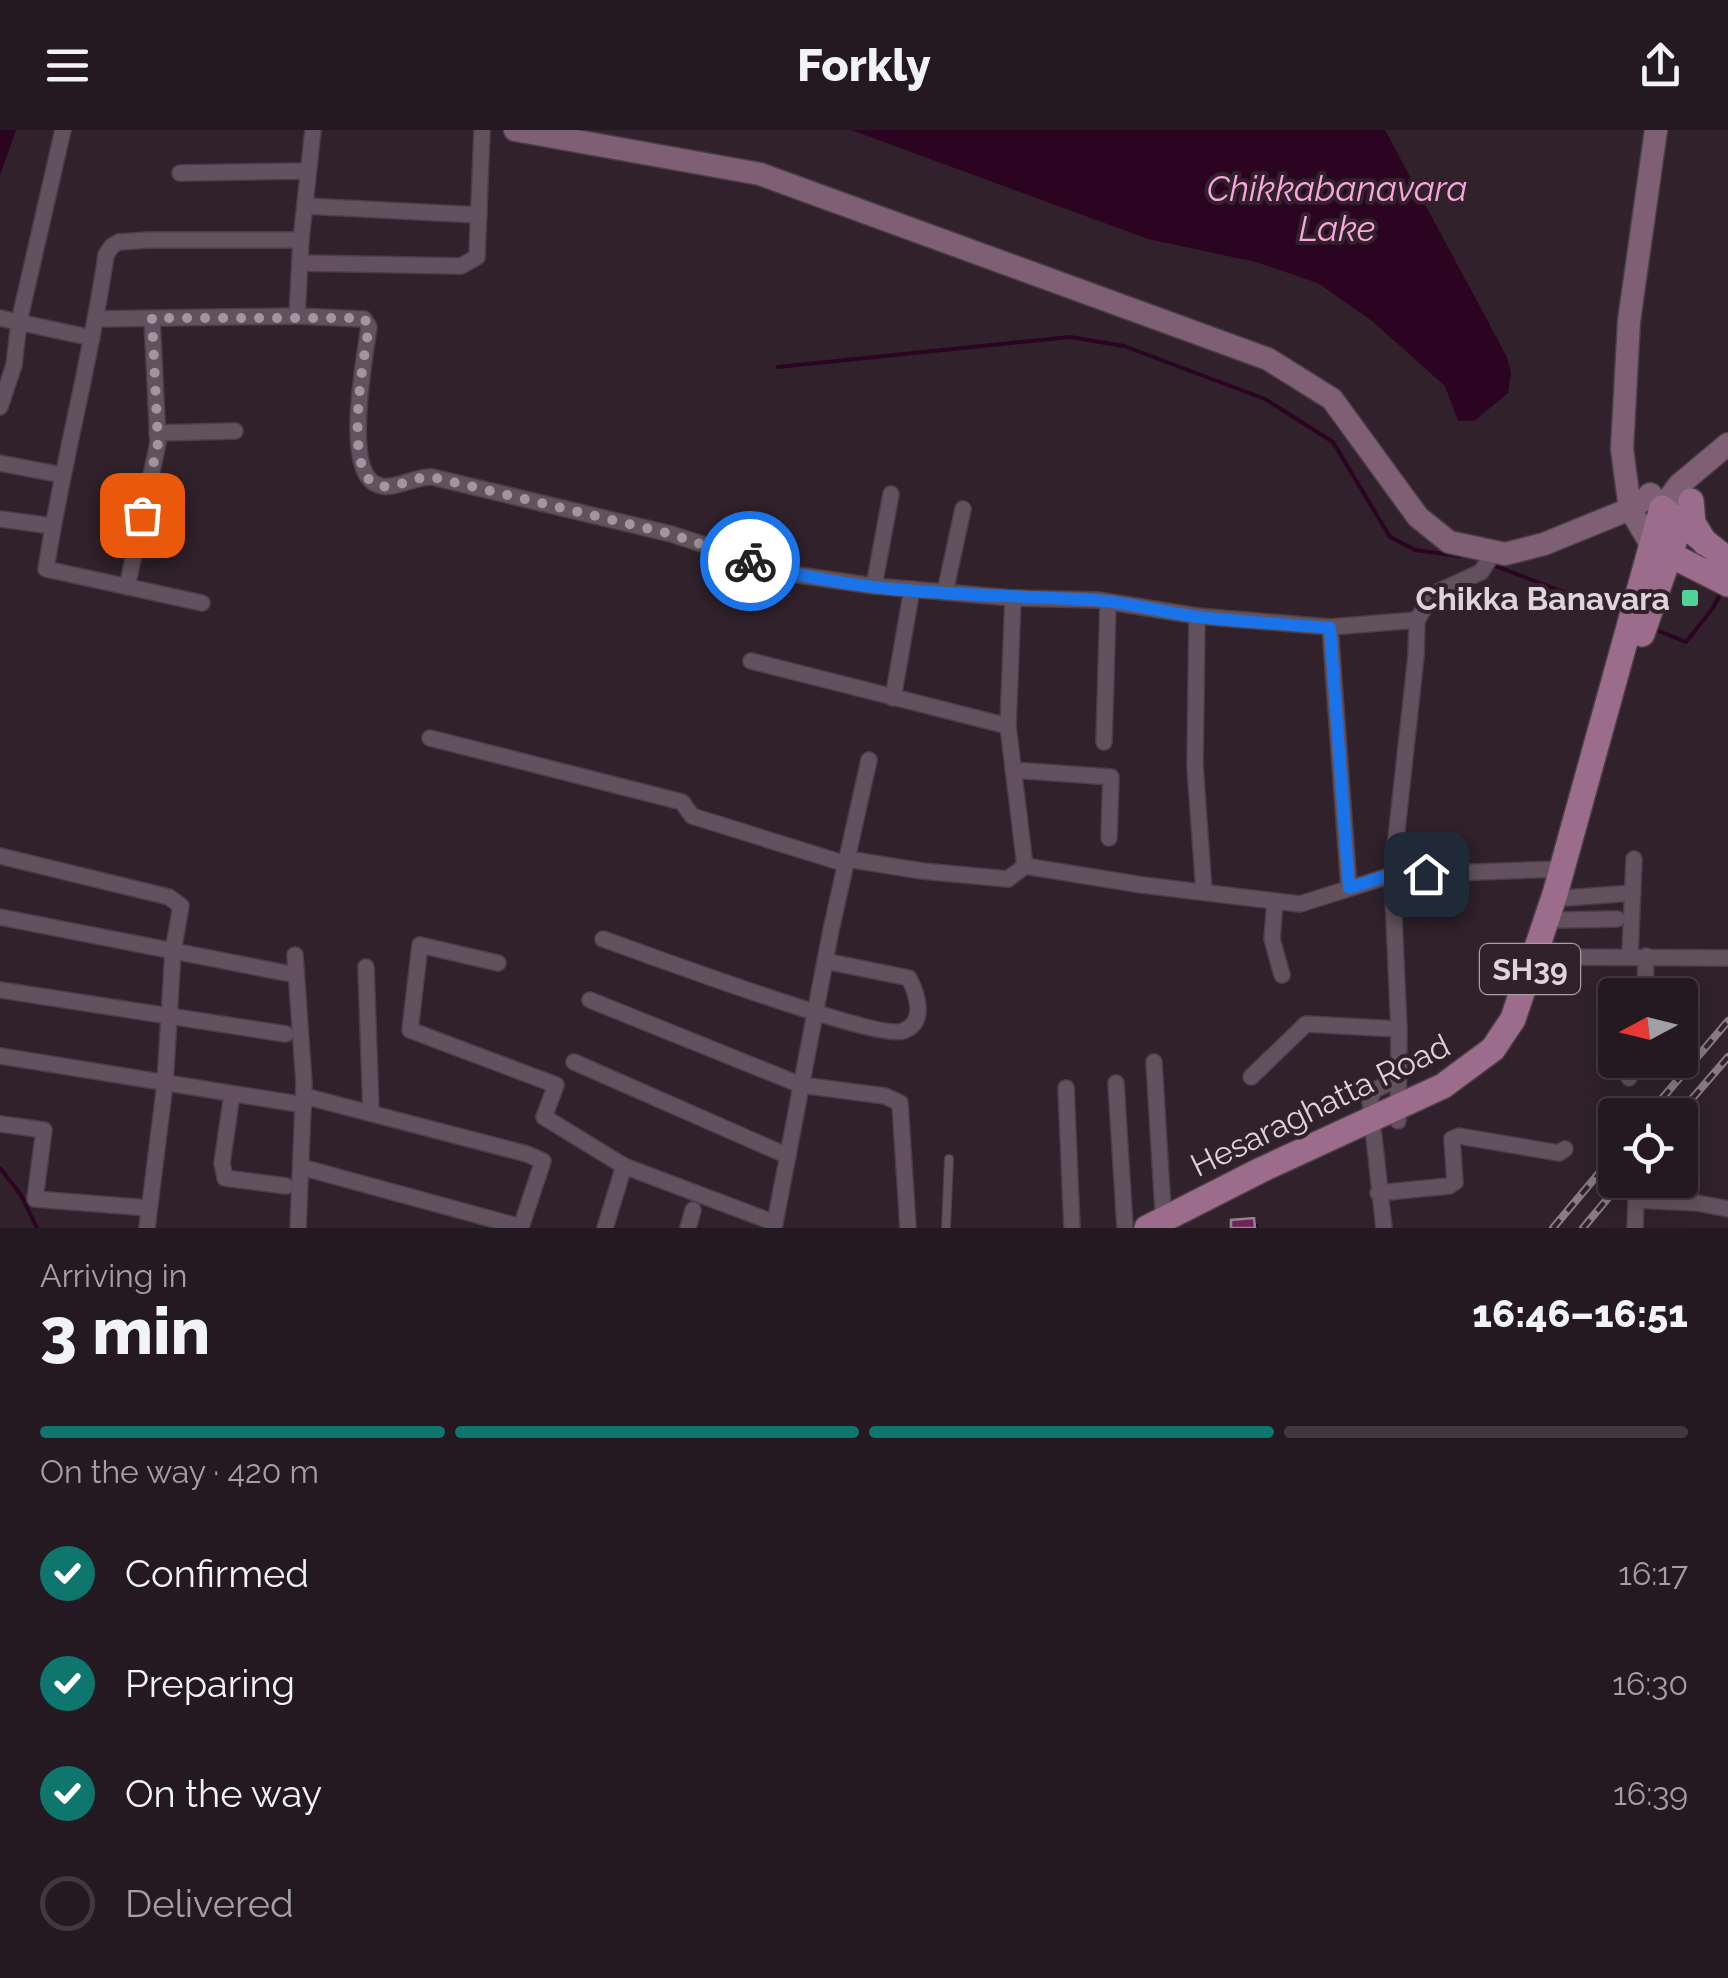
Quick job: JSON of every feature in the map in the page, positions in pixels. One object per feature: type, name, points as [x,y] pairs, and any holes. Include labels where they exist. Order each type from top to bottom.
[{"type":"main road","points":[[1162,1226],[1397,1113],[1470,1085],[1493,1068],[1520,1037],[1536,1001],[1562,891],[1644,625],[1671,508]]},
{"type":"main road","points":[[1671,508],[1721,565]]},
{"type":"main road","points":[[1660,550],[1721,565]]},
{"type":"main road","name":"Hesaraghatta Road","points":[[1397,1113],[1494,1049],[1513,1020],[1562,891]]},
{"type":"street","points":[[0,407],[14,366],[19,322],[62,130]]},
{"type":"street","points":[[297,316],[313,130]]},
{"type":"street","points":[[300,263],[461,266],[478,257],[482,130]]},
{"type":"street","points":[[516,130],[760,174],[1268,359],[1332,399],[1418,517],[1449,542],[1489,559]]},
{"type":"street","points":[[1656,130],[1629,322],[1622,448],[1630,509],[1660,550]]},
{"type":"street","points":[[180,173],[308,171]]},
{"type":"street","points":[[305,206],[479,214]]},
{"type":"street","points":[[202,603],[46,570],[62,474],[97,319],[106,255],[119,242],[302,240]]},
{"type":"street","points":[[0,318],[92,338]]},
{"type":"street","points":[[127,587],[157,433],[152,318]]},
{"type":"street","points":[[97,319],[364,318],[369,327],[360,388],[359,464],[376,485],[432,477],[671,534],[782,572],[874,586],[1108,602],[1197,616],[1330,628],[1417,620]]},
{"type":"street","points":[[157,433],[235,431]]},
{"type":"street","points":[[1622,448],[1671,508]]},
{"type":"street","points":[[1671,508],[1679,485],[1720,452]]},
{"type":"street","points":[[0,463],[62,474]]},
{"type":"street","points":[[874,586],[891,494]]},
{"type":"street","points":[[1397,1113],[1400,1029],[1392,874],[1417,620],[1433,594],[1465,580],[1489,559],[1544,544],[1630,509],[1671,508]]},
{"type":"street","points":[[945,592],[963,510]]},
{"type":"street","points":[[0,519],[52,526]]},
{"type":"street","points":[[893,698],[912,589]]},
{"type":"street","points":[[1013,598],[1008,726],[1025,866]]},
{"type":"street","points":[[1104,742],[1108,602]]},
{"type":"street","points":[[1197,616],[1195,766],[1204,892]]},
{"type":"street","points":[[1330,628],[1349,888]]},
{"type":"street","points":[[751,661],[1008,726]]},
{"type":"street","points":[[430,738],[682,802],[692,816],[847,861],[922,872],[1008,879],[1025,866],[1300,904],[1392,874],[1562,891],[1632,893]]},
{"type":"street","points":[[498,963],[420,944],[410,1030],[556,1085],[544,1117],[624,1166],[774,1226],[825,960],[870,760]]},
{"type":"street","points":[[1014,770],[1111,777],[1109,838]]},
{"type":"street","points":[[0,856],[176,900],[182,906],[173,950],[165,1084],[146,1228]]},
{"type":"street","points":[[1634,859],[1632,893],[1642,978]]},
{"type":"street","points":[[1562,891],[1617,919]]},
{"type":"street","points":[[1275,901],[1272,939],[1282,975]]},
{"type":"street","points":[[0,917],[296,975]]},
{"type":"street","points":[[603,939],[815,1013],[896,1032],[912,1024],[919,1012],[909,978],[825,960]]},
{"type":"street","points":[[294,955],[304,1101],[298,1228]]},
{"type":"street","points":[[1548,956],[1728,958]]},
{"type":"street","points":[[366,968],[371,1114]]},
{"type":"street","points":[[0,990],[286,1034]]},
{"type":"street","points":[[590,1000],[801,1085],[886,1096],[900,1103],[908,1228]]},
{"type":"street","points":[[1251,1077],[1306,1024],[1400,1029]]},
{"type":"street","points":[[0,1056],[232,1094],[304,1101],[371,1114],[543,1161],[522,1228],[301,1167]]},
{"type":"street","points":[[574,1062],[788,1156]]},
{"type":"street","points":[[1154,1062],[1162,1226]]},
{"type":"street","points":[[1384,1228],[1371,1125],[1373,1091],[1398,1078]]},
{"type":"street","points":[[1116,1083],[1125,1228]]},
{"type":"street","points":[[1066,1088],[1072,1228]]},
{"type":"street","points":[[232,1094],[224,1178],[286,1186]]},
{"type":"street","points":[[0,1124],[44,1130],[35,1199],[149,1208]]},
{"type":"street","points":[[1378,1193],[1449,1186],[1455,1182],[1452,1138],[1459,1136],[1560,1153],[1566,1149]]},
{"type":"street","points":[[606,1228],[624,1166]]},
{"type":"street","points":[[1635,1228],[1636,1200],[1728,1209]]},
{"type":"street","points":[[688,1228],[693,1210]]},
{"type":"lane","points":[[946,1228],[949,1160]]},
{"type":"water","points":[[0,130],[16,130],[0,175]]},
{"type":"water","name":"Chikkabanavara Lake","points":[[851,130],[1385,130],[1507,357],[1511,373],[1508,393],[1474,421],[1458,421],[1445,386],[1372,321],[1318,283],[1256,262],[1148,239]]},
{"type":"building","points":[[1254,1218],[1255,1228],[1231,1228],[1231,1220]]},
{"type":"waterway","points":[[778,367],[1070,337],[1124,346],[1265,399],[1333,442],[1390,537],[1415,550],[1460,556]]},
{"type":"waterway","points":[[1493,565],[1615,612]]},
{"type":"waterway","points":[[1654,629],[1686,642],[1721,592]]},
{"type":"waterway","points":[[0,1168],[21,1195],[37,1228]]},
{"type":"railway","points":[[1662,1098],[1728,1021]]},
{"type":"railway","points":[[1693,1098],[1728,1057]]},
{"type":"railway","points":[[1553,1228],[1598,1174]]},
{"type":"railway","points":[[1583,1228],[1608,1198]]},
{"type":"way so far","points":[[142,515],[158,443],[152,318],[364,318],[369,327],[360,388],[359,464],[376,485],[432,477],[671,534],[750,561]]},
{"type":"place","name":"Chikka Banavara","points":[[1690,598]]},
{"type":"route","points":[[750,561],[782,572],[874,586],[1013,598],[1098,600],[1197,616],[1330,628],[1349,888],[1392,874],[1426,874]]}]
